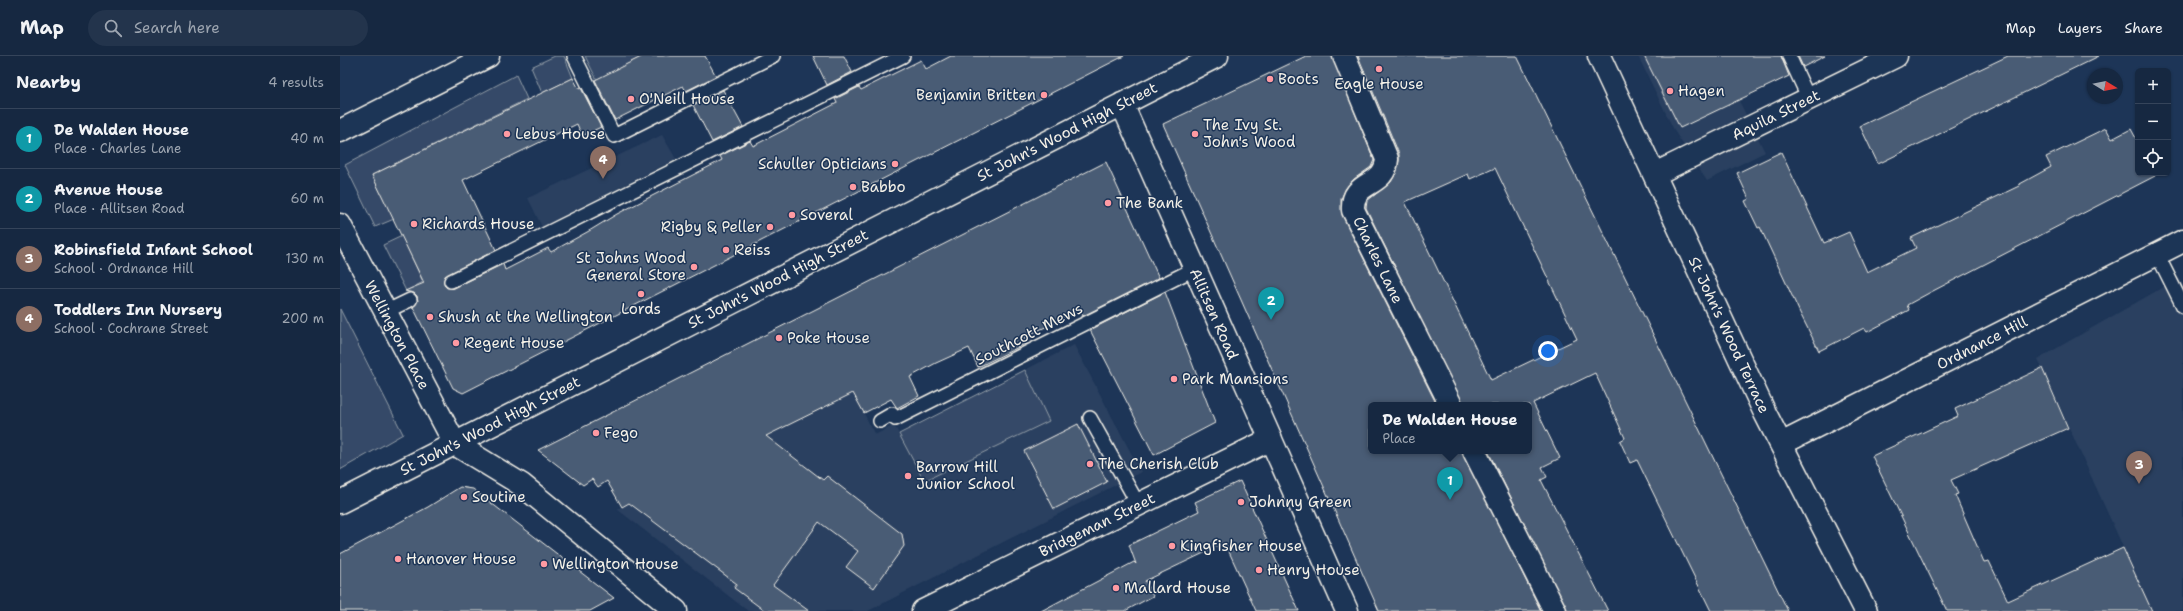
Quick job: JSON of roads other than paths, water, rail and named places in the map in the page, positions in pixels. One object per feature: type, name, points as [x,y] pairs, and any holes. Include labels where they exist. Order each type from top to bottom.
[{"type":"street","points":[[340,131],[488,56]]},
{"type":"street","name":"St John's Wood High Street","points":[[340,502],[1217,56]]},
{"type":"street","name":"Charles Lane","points":[[1344,56],[1387,159],[1386,169],[1381,176],[1357,191],[1352,200],[1353,210],[1449,402]]},
{"type":"street","name":"St John's Wood Terrace","points":[[1599,56],[1655,174],[1726,331],[1781,444],[1866,611]]},
{"type":"street","name":"Aquila Street","points":[[1655,174],[1896,56]]},
{"type":"street","name":"Allitsen Road","points":[[1122,104],[1347,611]]},
{"type":"street","name":"Wellington Place","points":[[340,225],[455,444]]},
{"type":"street","name":"Ordnance Hill","points":[[1781,444],[2183,241]]},
{"type":"street","name":"Bridgeman Street","points":[[923,611],[1271,439]]},
{"type":"street","points":[[455,444],[522,485],[665,608]]},
{"type":"street","points":[[1476,454],[1555,611]]},
{"type":"lane","points":[[574,56],[614,136],[773,56]]},
{"type":"lane","points":[[451,281],[903,56]]},
{"type":"lane","points":[[1788,56],[1809,99]]},
{"type":"lane","points":[[2158,254],[2183,306]]},
{"type":"lane","name":"Southcott Mews","points":[[880,421],[892,414],[895,419],[1194,269]]},
{"type":"lane","points":[[385,312],[410,300]]},
{"type":"lane","points":[[1090,418],[1138,504]]},
{"type":"place","name":"Eagle House","points":[[1379,69]]},
{"type":"place","name":"Boots","points":[[1270,79]]},
{"type":"place","name":"Hagen","points":[[1670,91]]},
{"type":"place","name":"Benjamin Britten","points":[[1044,95]]},
{"type":"place","name":"O'Neill House","points":[[631,99]]},
{"type":"place","name":"Lebus House","points":[[507,134]]},
{"type":"place","name":"The Ivy St. John's Wood","points":[[1195,134]]},
{"type":"place","name":"Schuller Opticians","points":[[895,164]]},
{"type":"place","name":"Toddlers Inn Nursery","points":[[603,179]]},
{"type":"place","name":"Babbo","points":[[853,187]]},
{"type":"place","name":"The Bank","points":[[1108,203]]},
{"type":"place","name":"Soveral","points":[[792,215]]},
{"type":"place","name":"Richards House","points":[[414,224]]},
{"type":"place","name":"Rigby & Peller","points":[[770,227]]},
{"type":"place","name":"Reiss","points":[[726,250]]},
{"type":"place","name":"St Johns Wood General Store","points":[[694,267]]},
{"type":"place","name":"Lords","points":[[641,294]]},
{"type":"place","name":"Shush at the Wellington","points":[[430,317]]},
{"type":"place","name":"Avenue House","points":[[1271,320]]},
{"type":"place","name":"Poke House","points":[[779,338]]},
{"type":"place","name":"Regent House","points":[[456,343]]},
{"type":"place","name":"Park Mansions","points":[[1174,379]]},
{"type":"place","name":"Fego","points":[[596,433]]},
{"type":"place","name":"The Cherish Club","points":[[1090,464]]},
{"type":"place","name":"Barrow Hill Junior School","points":[[908,476]]},
{"type":"place","name":"Robinsfield Infant School","points":[[2139,484]]},
{"type":"place","name":"Soutine","points":[[464,497]]},
{"type":"place","name":"De Walden House","points":[[1450,500]]},
{"type":"place","name":"Johnny Green","points":[[1241,502]]},
{"type":"place","name":"Kingfisher House","points":[[1172,546]]},
{"type":"place","name":"Hanover House","points":[[398,559]]},
{"type":"place","name":"Wellington House","points":[[544,564]]},
{"type":"place","name":"Henry House","points":[[1259,570]]},
{"type":"place","name":"Mallard House","points":[[1116,588]]}]
